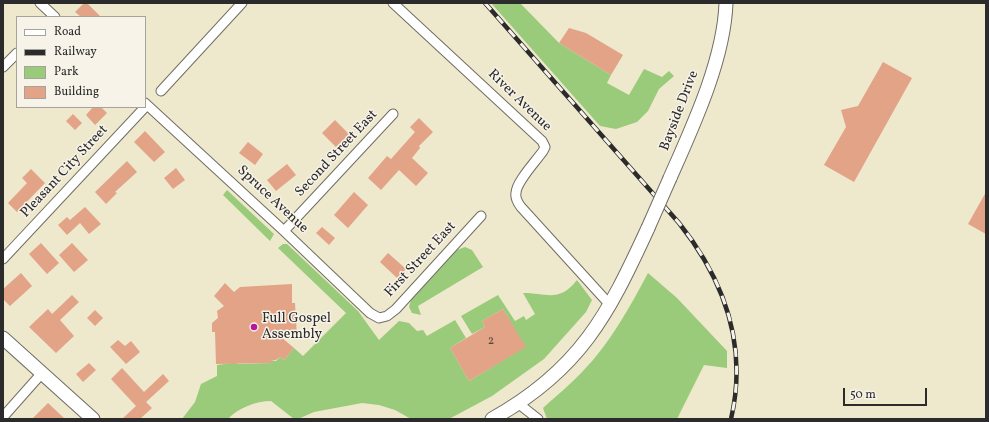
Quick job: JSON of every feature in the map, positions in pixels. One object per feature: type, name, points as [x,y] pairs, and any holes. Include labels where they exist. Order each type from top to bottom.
[{"type":"main road","name":"Bayside Drive","points":[[492,419],[518,404],[559,372],[575,356],[611,306],[648,228],[689,135],[723,38],[726,3]]},
{"type":"main road","points":[[3,338],[93,419]]},
{"type":"street","points":[[40,3],[53,16]]},
{"type":"street","points":[[161,91],[242,3]]},
{"type":"street","name":"River Avenue","points":[[393,3],[542,141],[545,147],[544,151],[516,190],[518,203],[611,306]]},
{"type":"street","points":[[3,67],[16,54]]},
{"type":"street","name":"Spruce Avenue","points":[[146,104],[284,231],[370,313],[379,318]]},
{"type":"street","name":"Pleasant City Street","points":[[3,259],[142,108]]},
{"type":"street","name":"Second Street East","points":[[284,231],[393,114]]},
{"type":"street","name":"First Street East","points":[[379,318],[387,316],[396,309],[482,216]]},
{"type":"street","points":[[3,417],[42,374]]},
{"type":"street","points":[[518,404],[538,419]]},
{"type":"green space","points":[[491,3],[520,3],[559,43],[611,75],[607,83],[629,95],[644,69],[662,77],[669,71],[674,76],[659,89],[648,111],[637,122],[616,129],[600,126]]},
{"type":"green space","points":[[227,190],[274,234],[270,241],[223,195]]},
{"type":"green space","points":[[283,244],[287,244],[358,311],[379,340],[399,321],[409,323],[417,331],[423,330],[427,336],[455,320],[466,338],[450,348],[469,381],[525,347],[503,309],[482,321],[485,327],[472,334],[461,316],[498,295],[515,321],[524,316],[526,320],[535,314],[523,293],[546,295],[558,294],[564,292],[577,280],[592,300],[586,312],[544,359],[492,396],[449,419],[411,419],[395,410],[379,405],[362,403],[314,412],[298,419],[294,419],[271,401],[265,401],[248,406],[228,419],[182,419],[195,402],[201,384],[217,376],[217,365],[232,363],[237,360],[237,364],[271,363],[271,361],[276,361],[280,357],[284,360],[294,348],[303,356],[346,313],[278,248]]},
{"type":"green space","points":[[465,247],[472,250],[483,267],[418,306],[421,315],[412,313],[409,307],[411,300],[457,250]]},
{"type":"green space","points":[[648,273],[677,298],[727,351],[727,368],[704,365],[677,419],[547,419],[543,408],[578,376],[602,349],[627,312]]},
{"type":"building","points":[[84,3],[87,3],[100,16],[80,16],[75,12]]},
{"type":"building","points":[[569,28],[586,33],[623,55],[611,75],[559,43]]},
{"type":"building","points":[[883,62],[912,78],[854,182],[824,165],[846,127],[841,110],[858,106]]},
{"type":"building","points":[[92,108],[102,108],[107,113],[95,125],[86,115]]},
{"type":"building","points":[[73,114],[82,123],[75,130],[66,121]]},
{"type":"building","points":[[419,118],[433,132],[419,146],[420,148],[412,158],[428,173],[416,186],[399,170],[381,190],[368,178],[387,156],[391,159],[415,132],[410,127]]},
{"type":"building","points":[[335,120],[349,134],[336,147],[322,133]]},
{"type":"building","points":[[145,131],[165,152],[154,162],[134,142]]},
{"type":"building","points":[[248,142],[263,154],[255,165],[239,153]]},
{"type":"building","points":[[127,161],[137,172],[115,192],[117,193],[106,204],[95,192]]},
{"type":"building","points":[[287,164],[296,175],[276,191],[267,180]]},
{"type":"building","points":[[176,168],[185,180],[173,189],[164,178]]},
{"type":"building","points":[[31,169],[45,183],[17,212],[8,203],[27,183],[22,178]]},
{"type":"building","points":[[354,192],[368,205],[348,228],[334,215]]},
{"type":"building","points":[[986,192],[986,234],[968,224]]},
{"type":"building","points":[[85,207],[101,224],[89,234],[80,223],[67,235],[58,225],[67,217],[70,220]]},
{"type":"building","points":[[322,227],[335,238],[329,245],[316,233]]},
{"type":"building","points":[[41,243],[59,263],[47,274],[29,254]]},
{"type":"building","points":[[72,243],[88,260],[74,272],[59,255]]},
{"type":"building","points":[[388,253],[406,269],[397,278],[380,262]]},
{"type":"building","points":[[21,273],[32,286],[10,306],[3,299],[3,289]]},
{"type":"building","name":"Full Gospel Assembly","points":[[225,283],[234,292],[240,287],[292,284],[292,303],[295,303],[297,337],[281,337],[294,348],[284,360],[280,357],[271,361],[271,363],[216,364],[215,332],[212,332],[212,323],[218,318],[217,311],[224,306],[214,296]]},
{"type":"building","points":[[72,295],[79,302],[60,320],[74,336],[56,353],[29,327],[48,309],[52,314]]},
{"type":"building","points":[[503,309],[526,347],[469,381],[450,348],[485,327],[482,321]]},
{"type":"building","points":[[95,310],[103,318],[95,326],[87,318]]},
{"type":"building","points":[[118,340],[125,346],[131,341],[140,352],[126,364],[110,347]]},
{"type":"building","points":[[89,363],[96,370],[83,382],[76,374]]},
{"type":"building","points":[[122,368],[144,392],[163,374],[169,381],[146,402],[152,408],[140,419],[122,419],[136,406],[111,379]]},
{"type":"building","points":[[48,403],[65,419],[32,419]]},
{"type":"railway","points":[[485,3],[679,223],[709,268],[729,315],[734,340],[737,366],[736,392],[731,419]]},
{"type":"place","name":"Full Gospel Assembly","points":[[254,327]]}]
